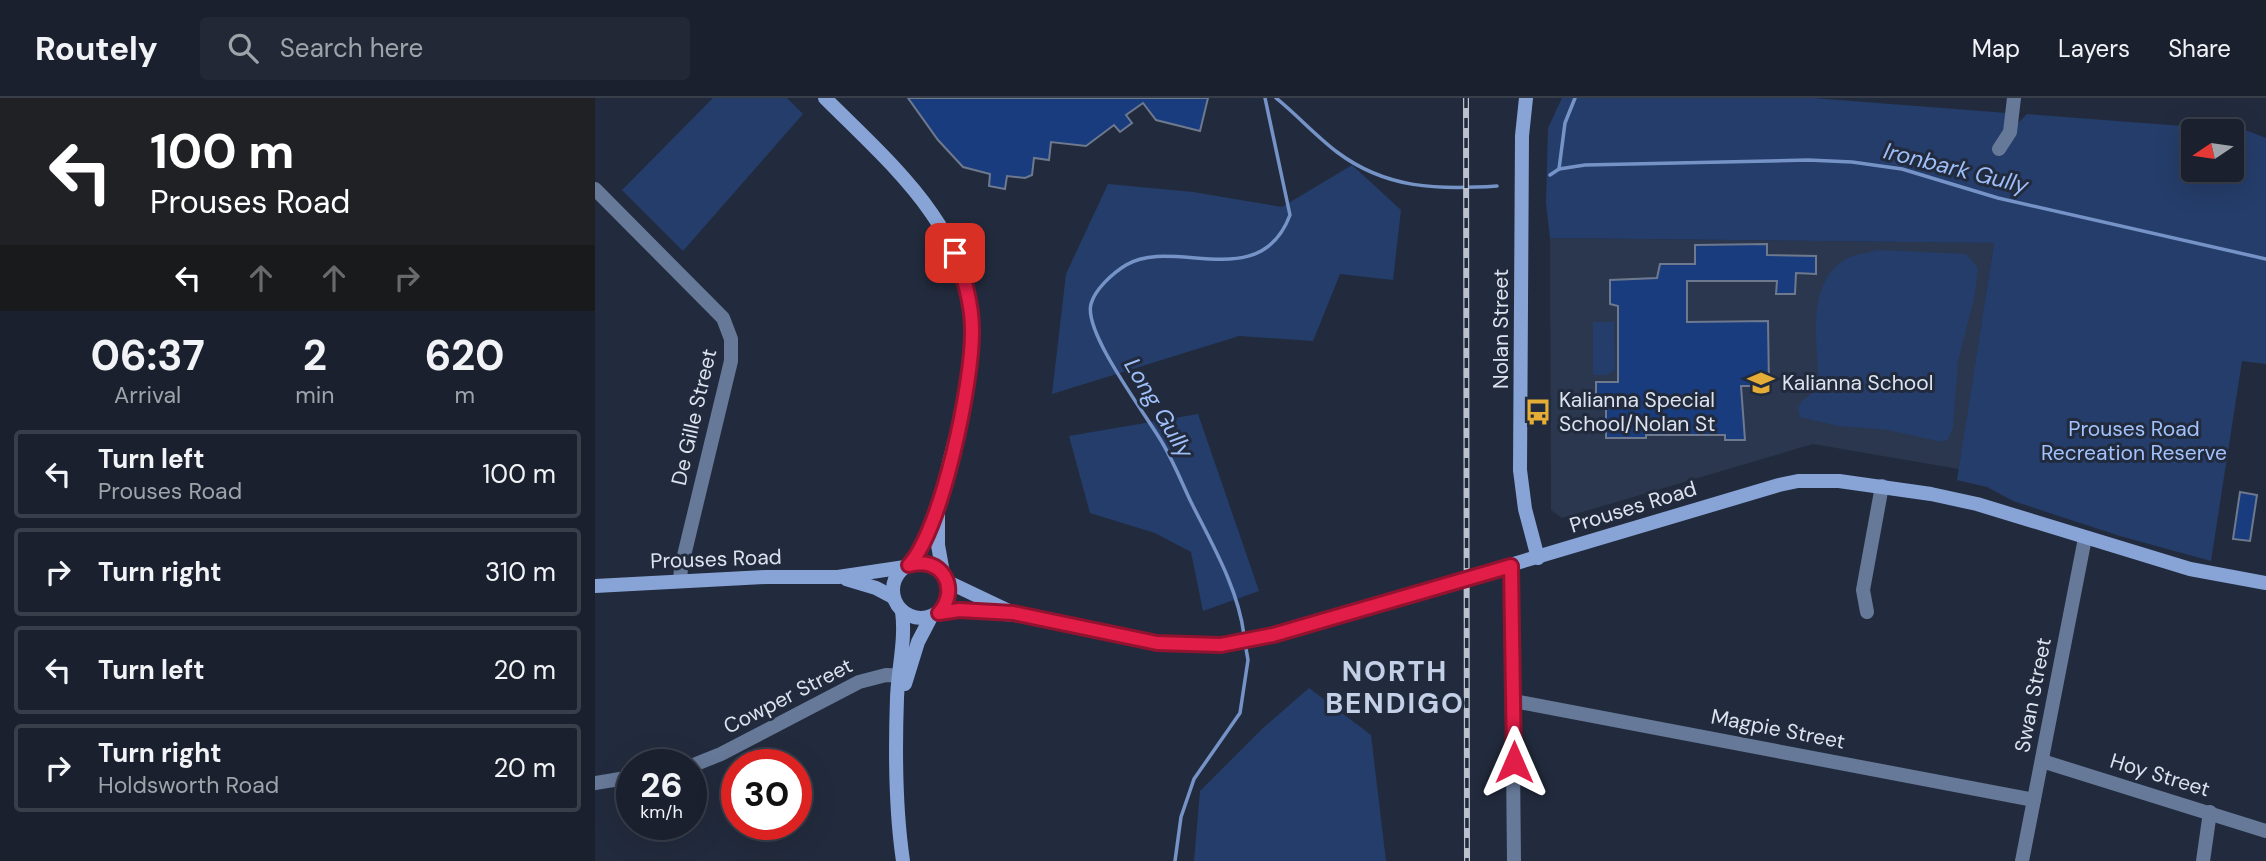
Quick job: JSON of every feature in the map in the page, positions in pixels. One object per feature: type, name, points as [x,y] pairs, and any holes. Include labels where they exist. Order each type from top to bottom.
[{"type":"street","points":[[825,98],[926,203],[951,246],[967,290],[972,330],[970,371],[938,506],[922,546],[894,580],[893,597],[902,611],[903,639],[896,789],[903,861]]},
{"type":"street","name":"Nolan Street","points":[[1526,98],[1523,136],[1520,470],[1525,509],[1538,558]]},
{"type":"street","points":[[1999,149],[2010,132],[2014,98]]},
{"type":"street","name":"De Gille Street","points":[[595,189],[723,318],[731,339],[731,361],[680,581]]},
{"type":"street","name":"Prouses Road","points":[[935,615],[959,610],[1013,613],[1157,643],[1192,646],[1237,643],[1511,566],[1789,483],[1824,480],[1882,486],[1977,504],[2190,569],[2266,583]]},
{"type":"street","points":[[1867,612],[1863,590],[1882,486]]},
{"type":"street","points":[[903,675],[918,642],[948,599],[938,545],[938,506]]},
{"type":"street","name":"Swan Street","points":[[2022,861],[2085,538]]},
{"type":"street","points":[[907,566],[927,563],[946,577]]},
{"type":"street","name":"Prouses Road","points":[[595,586],[838,577],[907,566]]},
{"type":"street","points":[[1511,566],[1514,861]]},
{"type":"street","name":"Prouses Road","points":[[838,577],[876,588],[893,597]]},
{"type":"street","name":"Prouses Road","points":[[946,577],[1013,613]]},
{"type":"street","points":[[902,611],[916,618],[935,615]]},
{"type":"street","name":"Cowper Street","points":[[707,760],[859,682],[880,676],[903,675]]},
{"type":"street","name":"Magpie Street","points":[[1514,701],[2034,800]]},
{"type":"street","name":"Hoy Street","points":[[2042,761],[2266,831]]},
{"type":"street","points":[[595,783],[616,780]]},
{"type":"street","points":[[2203,861],[2210,812]]},
{"type":"shaded area","name":"Kalianna School","points":[[1550,238],[1994,243],[1959,469],[1813,444],[1562,518],[1551,510]]},
{"type":"green space","points":[[713,98],[787,98],[803,114],[683,251],[622,190]]},
{"type":"green space","name":"Prouses Road Recreation Reserve","points":[[1562,98],[1813,98],[2007,113],[2018,123],[2027,114],[2181,126],[2181,182],[2244,182],[2244,131],[2266,138],[2266,364],[2242,361],[2211,561],[2120,536],[2013,501],[1987,487],[1957,480],[1994,243],[1550,238],[1546,203],[1548,128]]},
{"type":"green space","points":[[1352,165],[1401,210],[1393,280],[1340,274],[1313,341],[1239,336],[1052,394],[1066,274],[1108,184],[1193,192],[1282,207]]},
{"type":"green space","points":[[1878,250],[1966,254],[1978,268],[1975,294],[1958,361],[1953,428],[1948,439],[1942,442],[1888,430],[1838,426],[1800,417],[1798,408],[1802,401],[1819,388],[1816,318],[1824,284],[1833,270],[1846,259]]},
{"type":"green space","points":[[1593,322],[1614,322],[1615,370],[1607,375],[1593,375]]},
{"type":"green space","points":[[1198,414],[1259,591],[1203,611],[1191,552],[1155,533],[1090,513],[1069,436]]},
{"type":"green space","points":[[1309,688],[1371,735],[1386,861],[1194,861],[1200,791],[1263,728]]},
{"type":"building","points":[[908,98],[1208,98],[1200,131],[1156,120],[1143,103],[1126,115],[1132,123],[1120,132],[1114,125],[1086,146],[1051,142],[1049,160],[1034,158],[1032,175],[1025,178],[1007,176],[1005,189],[989,186],[990,174],[963,167],[938,140]]},
{"type":"building","points":[[1767,244],[1767,255],[1816,256],[1816,274],[1796,273],[1795,294],[1776,294],[1777,281],[1687,281],[1687,322],[1768,321],[1769,386],[1741,386],[1745,440],[1725,440],[1725,435],[1606,438],[1606,397],[1596,398],[1596,382],[1618,382],[1618,306],[1610,304],[1610,280],[1657,278],[1660,264],[1695,264],[1695,245]]},
{"type":"building","points":[[2240,492],[2257,495],[2250,541],[2233,539]]},
{"type":"waterway","name":"Long Gully","points":[[1244,635],[1236,600],[1223,567],[1167,451],[1106,354],[1091,317],[1091,304],[1100,287],[1110,277],[1126,265],[1145,258],[1237,258],[1258,252],[1276,239],[1290,215],[1265,98]]},
{"type":"waterway","name":"Ironbark Gully","points":[[1276,98],[1337,152],[1374,173],[1394,180],[1433,187],[1497,186]]},
{"type":"waterway","points":[[1559,169],[1565,123],[1575,98]]},
{"type":"waterway","name":"Ironbark Gully","points":[[1550,175],[1559,169],[1585,165],[1808,160],[1852,162],[1902,169],[1998,198],[2266,259]]},
{"type":"waterway","name":"Long Gully","points":[[1175,861],[1181,817],[1194,779],[1240,713],[1248,660],[1245,643]]},
{"type":"railway","points":[[1466,98],[1467,861]]},
{"type":"place","name":"Kalianna School","points":[[1761,383]]},
{"type":"place","name":"Kalianna Special School/Nolan St","points":[[1538,412]]},
{"type":"district","name":"NORTH BENDIGO","points":[[1395,687]]},
{"type":"route","points":[[955,253],[971,312],[970,371],[938,506],[922,546],[909,565],[927,563],[936,566],[946,577],[948,599],[939,613],[970,610],[1013,613],[1157,643],[1221,645],[1273,635],[1511,566],[1514,762]]}]
